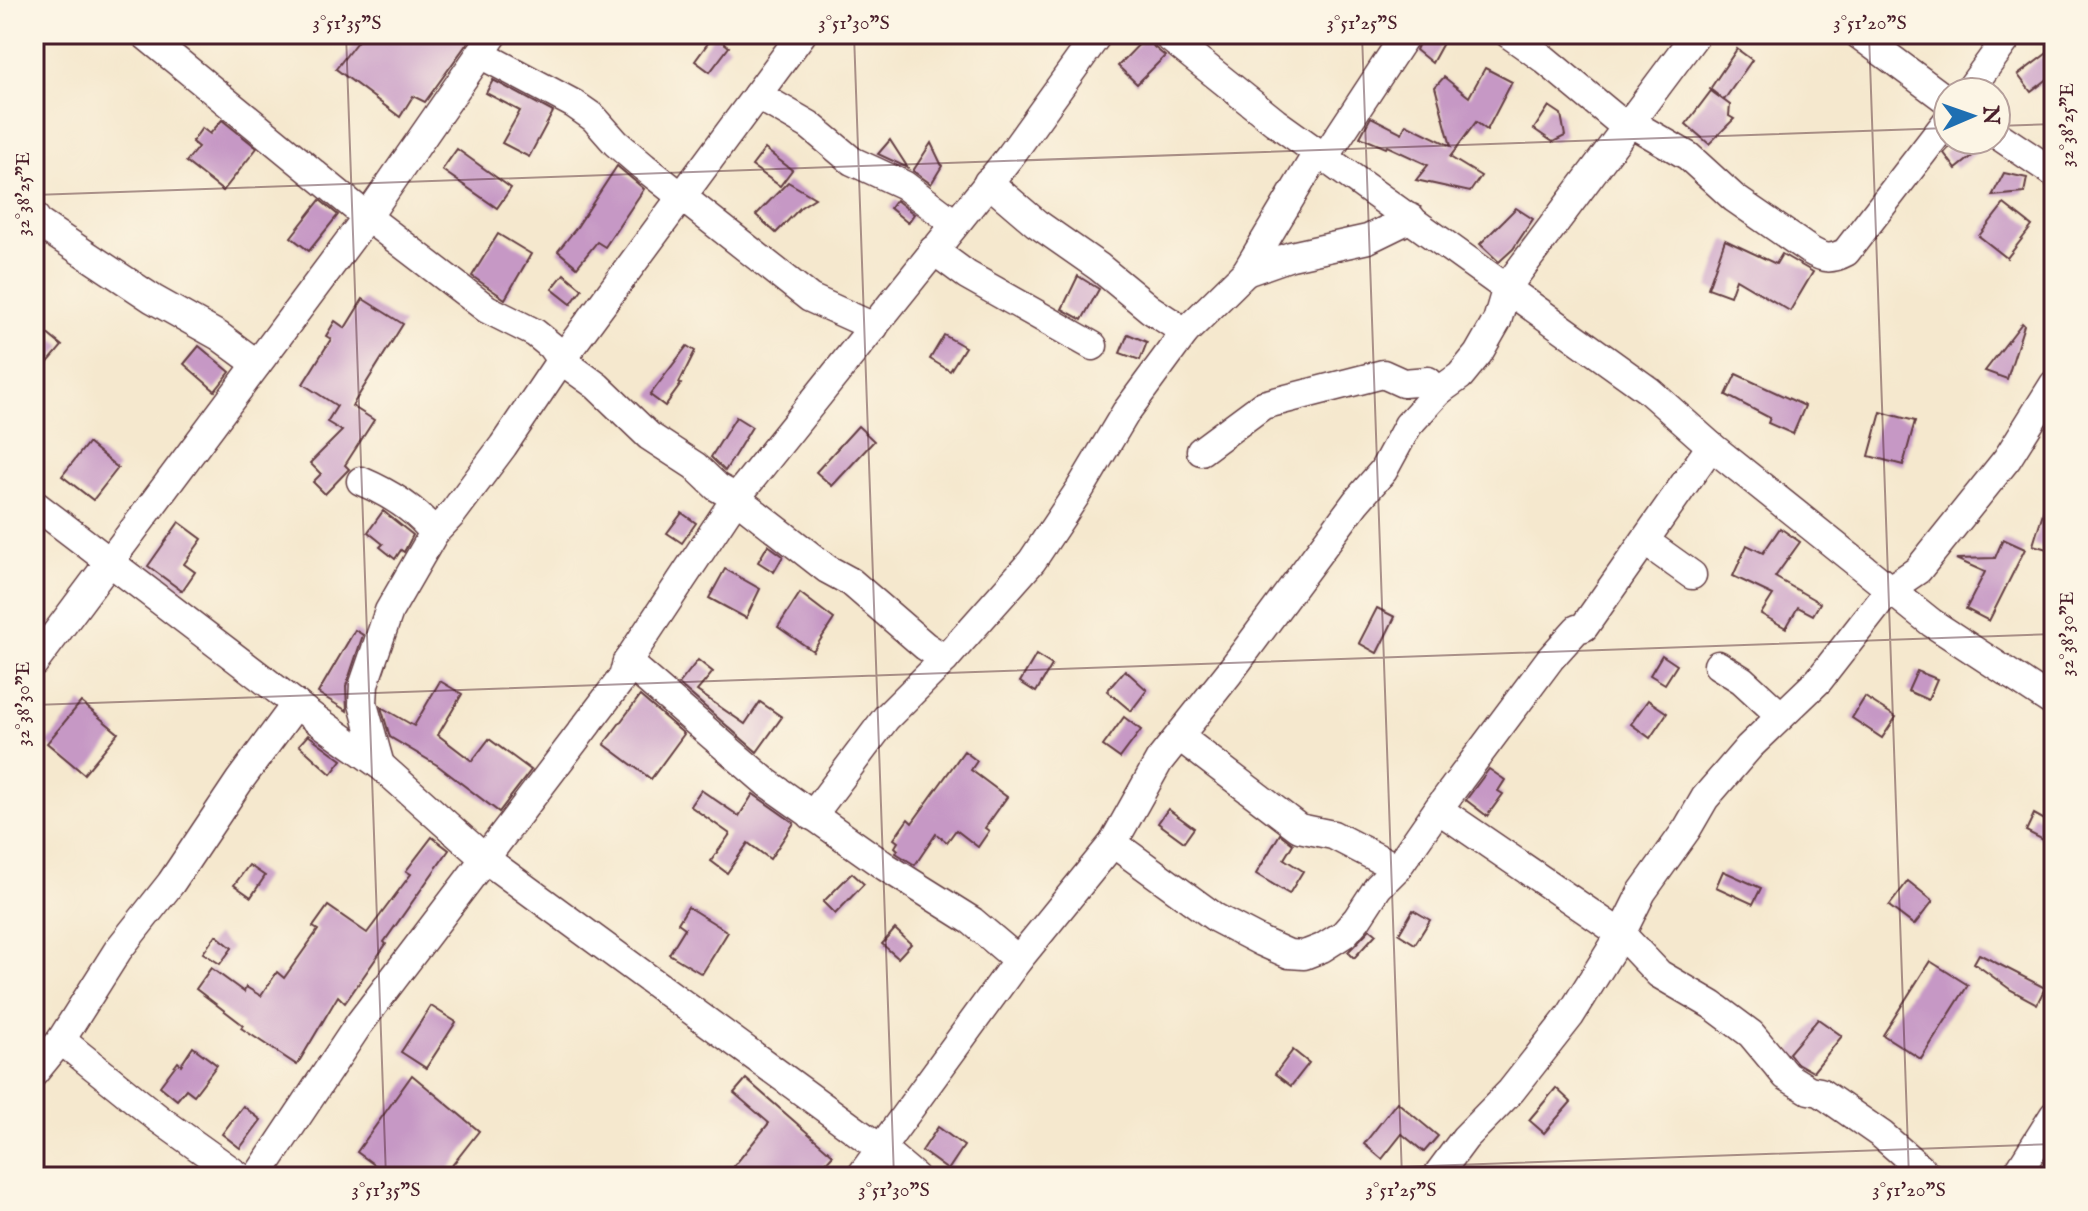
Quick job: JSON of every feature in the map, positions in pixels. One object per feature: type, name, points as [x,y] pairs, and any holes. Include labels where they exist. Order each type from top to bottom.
[{"type":"street","points":[[144,34],[367,217],[487,309],[535,333],[551,346],[561,360],[597,386],[649,436],[695,466],[717,487],[736,498],[827,569],[851,582],[925,646],[945,659]]},
{"type":"street","points":[[380,765],[363,704],[364,684],[389,611],[434,533],[503,446],[561,360],[802,34]]},
{"type":"street","points":[[257,1177],[359,1024],[623,677],[627,662],[736,498],[1020,143],[1098,34]]},
{"type":"street","points":[[1165,34],[1275,122],[1648,390],[1711,446],[1932,623],[2054,703]]},
{"type":"street","points":[[812,816],[886,718],[945,659],[1032,561],[1126,412],[1185,332],[1246,272],[1322,154],[1406,34]]},
{"type":"street","points":[[1509,34],[1629,126],[1688,156],[1734,198],[1821,257],[1832,259],[1846,252],[1932,141]]},
{"type":"street","points":[[860,1177],[1018,960],[1113,843],[1159,761],[1356,502],[1383,471],[1408,425],[1439,391],[1460,376],[1478,354],[1497,321],[1507,287],[1696,34]]},
{"type":"street","points":[[1858,34],[1932,89]]},
{"type":"street","points":[[1980,76],[2010,34]]},
{"type":"street","points":[[34,663],[367,217],[482,42],[594,118],[616,143],[644,167],[810,298],[874,327]]},
{"type":"street","points":[[757,95],[809,125],[852,161],[904,185],[954,223]]},
{"type":"street","points":[[2012,145],[2054,173]]},
{"type":"street","points":[[988,182],[1036,223],[1185,332]]},
{"type":"street","points":[[34,216],[40,224],[104,268],[219,336],[257,364]]},
{"type":"street","points":[[1246,272],[1291,256],[1368,239],[1411,218]]},
{"type":"street","points":[[933,250],[967,275],[1093,346]]},
{"type":"street","points":[[1201,451],[1263,405],[1383,374],[1403,383],[1428,381],[1439,391]]},
{"type":"street","points":[[1436,1177],[1465,1138],[1511,1091],[1570,1016],[1621,934],[1642,892],[1705,798],[1749,747],[1819,680],[1890,589],[1918,570],[1961,520],[2007,459],[2054,384]]},
{"type":"street","points":[[1113,843],[1216,918],[1289,954],[1304,955],[1344,934],[1378,887],[1397,868],[1550,659],[1577,629],[1584,627],[1711,446]]},
{"type":"street","points":[[361,481],[405,506],[426,522],[434,533]]},
{"type":"street","points":[[34,504],[380,765],[484,858],[882,1149],[915,1177]]},
{"type":"street","points":[[1646,542],[1692,575]]},
{"type":"street","points":[[627,662],[767,783],[886,867],[972,921],[1018,960]]},
{"type":"street","points":[[1718,665],[1742,680],[1781,716]]},
{"type":"street","points":[[34,1073],[61,1040],[118,950],[171,883],[240,780],[296,704]]},
{"type":"street","points":[[1180,737],[1299,828],[1333,835],[1397,868]]},
{"type":"street","points":[[1438,809],[1621,934],[1659,974],[1712,1005],[1751,1034],[1786,1076],[1809,1090],[1820,1092],[1872,1128],[1930,1177]]},
{"type":"street","points":[[61,1040],[159,1119],[240,1177]]},
{"type":"street","points":[[2015,1177],[2054,1115]]},
{"type":"building","points":[[363,34],[457,34],[468,42],[425,102],[413,96],[400,117],[336,69]]},
{"type":"building","points":[[1423,34],[1437,34],[1443,43],[1432,63],[1416,50]]},
{"type":"building","points":[[714,35],[729,47],[710,72],[695,61]]},
{"type":"building","points":[[1147,36],[1165,56],[1137,84],[1118,66]]},
{"type":"building","points":[[2054,48],[2054,74],[2031,92],[2018,75]]},
{"type":"building","points":[[1737,49],[1752,60],[1724,100],[1710,89]]},
{"type":"building","points":[[1485,68],[1512,82],[1487,130],[1476,122],[1450,157],[1481,176],[1470,192],[1416,180],[1428,165],[1360,137],[1371,117],[1402,133],[1406,124],[1451,146],[1435,87],[1444,77],[1469,97]]},
{"type":"building","points":[[493,80],[553,112],[529,157],[502,143],[520,111],[486,93]]},
{"type":"building","points":[[1711,91],[1730,105],[1729,116],[1734,119],[1709,144],[1686,124]]},
{"type":"building","points":[[1549,106],[1561,114],[1565,136],[1553,142],[1534,129]]},
{"type":"building","points":[[222,120],[257,148],[223,191],[186,162],[198,147],[192,142],[202,128],[210,134]]},
{"type":"building","points":[[890,140],[908,168],[878,154]]},
{"type":"building","points":[[931,143],[942,166],[931,184],[913,171]]},
{"type":"building","points":[[457,149],[511,188],[497,208],[442,170]]},
{"type":"building","points":[[765,149],[792,170],[780,186],[752,166]]},
{"type":"building","points":[[1946,156],[1972,156],[1956,169]]},
{"type":"building","points":[[617,166],[644,189],[605,247],[597,242],[577,267],[558,251]]},
{"type":"building","points":[[2004,173],[2027,178],[2024,193],[1992,196]]},
{"type":"building","points":[[788,182],[815,198],[801,207],[776,233],[756,215]]},
{"type":"building","points":[[320,200],[338,215],[309,251],[291,237]]},
{"type":"building","points":[[896,200],[914,214],[908,223],[890,208]]},
{"type":"building","points":[[2004,204],[2032,226],[2007,258],[1979,236]]},
{"type":"building","points":[[1516,208],[1533,219],[1513,249],[1499,262],[1480,244]]},
{"type":"building","points":[[498,234],[531,254],[505,299],[472,276]]},
{"type":"building","points":[[1725,240],[1776,264],[1782,254],[1813,272],[1790,311],[1736,279],[1730,296],[1708,288]]},
{"type":"building","points":[[564,274],[582,289],[571,304],[552,289]]},
{"type":"building","points":[[1078,276],[1099,289],[1082,320],[1062,309]]},
{"type":"building","points":[[363,299],[403,324],[352,406],[374,420],[345,465],[349,469],[325,494],[313,482],[321,474],[310,463],[342,431],[327,422],[337,406],[303,384],[331,339],[326,336],[335,321],[345,328]]},
{"type":"building","points":[[34,323],[62,346],[34,379]]},
{"type":"building","points":[[2022,323],[2024,325],[2007,379],[1985,371]]},
{"type":"building","points":[[1128,334],[1147,342],[1140,360],[1120,353]]},
{"type":"building","points":[[944,335],[965,347],[950,371],[930,359]]},
{"type":"building","points":[[199,346],[230,372],[215,391],[184,364]]},
{"type":"building","points":[[687,346],[695,351],[681,384],[665,406],[650,395]]},
{"type":"building","points":[[1736,374],[1805,406],[1793,434],[1768,423],[1770,418],[1726,395]]},
{"type":"building","points":[[1881,412],[1915,421],[1903,465],[1869,456]]},
{"type":"building","points":[[736,417],[752,427],[725,471],[711,457]]},
{"type":"building","points":[[858,426],[874,441],[832,486],[816,472]]},
{"type":"building","points":[[88,443],[118,468],[93,500],[62,476]]},
{"type":"building","points":[[2050,490],[2054,490],[2054,551],[2033,545]]},
{"type":"building","points":[[383,511],[413,535],[404,552],[401,550],[395,559],[368,532]]},
{"type":"building","points":[[682,513],[696,523],[682,543],[667,533]]},
{"type":"building","points":[[179,522],[202,539],[184,564],[195,572],[182,591],[148,566]]},
{"type":"building","points":[[1780,528],[1800,542],[1775,577],[1820,603],[1813,615],[1798,607],[1786,628],[1761,614],[1773,595],[1733,576],[1747,545],[1763,553]]},
{"type":"building","points":[[2003,539],[2025,549],[1989,621],[1966,609],[1985,572],[1956,559],[1995,558]]},
{"type":"building","points":[[768,545],[783,556],[774,572],[758,562]]},
{"type":"building","points":[[725,569],[760,589],[746,618],[709,598]]},
{"type":"building","points":[[800,593],[834,619],[813,651],[778,627]]},
{"type":"building","points":[[1377,608],[1395,617],[1377,653],[1359,643]]},
{"type":"building","points":[[355,630],[363,635],[346,686],[347,711],[318,693]]},
{"type":"building","points":[[1036,655],[1052,665],[1036,692],[1020,682]]},
{"type":"building","points":[[1662,655],[1677,665],[1665,684],[1650,675]]},
{"type":"building","points":[[698,660],[713,672],[697,691],[745,724],[760,702],[782,717],[757,752],[679,684]]},
{"type":"building","points":[[1125,670],[1147,690],[1131,711],[1107,691]]},
{"type":"building","points":[[1917,671],[1937,679],[1928,700],[1908,691]]},
{"type":"building","points":[[440,681],[462,694],[438,735],[472,761],[489,739],[531,770],[499,812],[437,765],[390,737],[381,707],[414,726]]},
{"type":"building","points":[[640,696],[684,734],[651,779],[604,744]]},
{"type":"building","points":[[1865,697],[1896,717],[1882,738],[1852,718]]},
{"type":"building","points":[[1648,700],[1667,713],[1650,738],[1631,724]]},
{"type":"building","points":[[81,702],[118,733],[84,774],[47,743]]},
{"type":"building","points":[[1124,717],[1141,730],[1120,758],[1103,746]]},
{"type":"building","points":[[308,735],[342,760],[331,774],[299,745]]},
{"type":"building","points":[[964,751],[977,761],[971,770],[1007,797],[985,828],[989,831],[978,847],[956,830],[947,842],[936,834],[915,865],[896,853],[898,842],[894,839],[908,819],[912,823]]},
{"type":"building","points":[[1489,769],[1505,780],[1498,791],[1503,794],[1487,816],[1466,800]]},
{"type":"building","points":[[701,790],[739,816],[753,794],[794,823],[770,859],[748,843],[727,873],[711,861],[730,834],[690,806]]},
{"type":"building","points":[[1168,809],[1194,828],[1184,842],[1158,823]]},
{"type":"building","points":[[2034,814],[2054,825],[2049,843],[2026,831]]},
{"type":"building","points":[[1280,834],[1293,844],[1284,859],[1303,871],[1289,894],[1256,874]]},
{"type":"building","points":[[432,837],[449,850],[345,1003],[338,996],[297,1065],[241,1028],[243,1025],[196,989],[211,968],[244,992],[246,987],[261,996],[277,972],[284,978],[318,930],[313,927],[328,906],[367,933],[411,874],[406,871]]},
{"type":"building","points":[[249,865],[265,876],[251,897],[234,885]]},
{"type":"building","points":[[1723,871],[1761,888],[1753,904],[1716,887]]},
{"type":"building","points":[[852,873],[864,884],[835,914],[823,902]]},
{"type":"building","points":[[1908,881],[1933,901],[1914,925],[1889,906]]},
{"type":"building","points":[[688,907],[728,932],[702,974],[669,954],[685,928],[678,923]]},
{"type":"building","points":[[1413,910],[1430,920],[1415,944],[1399,934]]},
{"type":"building","points":[[895,929],[911,944],[898,958],[882,944]]},
{"type":"building","points":[[1370,929],[1376,934],[1354,958],[1348,952]]},
{"type":"building","points":[[216,935],[232,948],[220,964],[203,953]]},
{"type":"building","points":[[1979,954],[2045,988],[2037,1004],[2011,990],[1974,963]]},
{"type":"building","points":[[1930,961],[1968,985],[1921,1059],[1883,1035]]},
{"type":"building","points":[[431,1006],[456,1022],[426,1068],[401,1052]]},
{"type":"building","points":[[1818,1019],[1842,1036],[1813,1072],[1797,1063],[1789,1053]]},
{"type":"building","points":[[193,1047],[217,1065],[194,1095],[186,1089],[177,1100],[160,1086],[178,1062],[181,1065]]},
{"type":"building","points":[[1293,1050],[1309,1063],[1291,1086],[1275,1074]]},
{"type":"building","points":[[412,1075],[479,1131],[443,1177],[391,1177],[357,1152]]},
{"type":"building","points":[[746,1079],[833,1155],[813,1177],[748,1177],[734,1166],[769,1123],[734,1093]]},
{"type":"building","points":[[1556,1088],[1571,1102],[1544,1133],[1529,1120]]},
{"type":"building","points":[[1397,1102],[1438,1136],[1424,1152],[1402,1134],[1382,1159],[1364,1144]]},
{"type":"building","points":[[243,1106],[261,1120],[240,1148],[222,1134]]},
{"type":"building","points":[[938,1127],[964,1146],[948,1170],[922,1151]]}]
